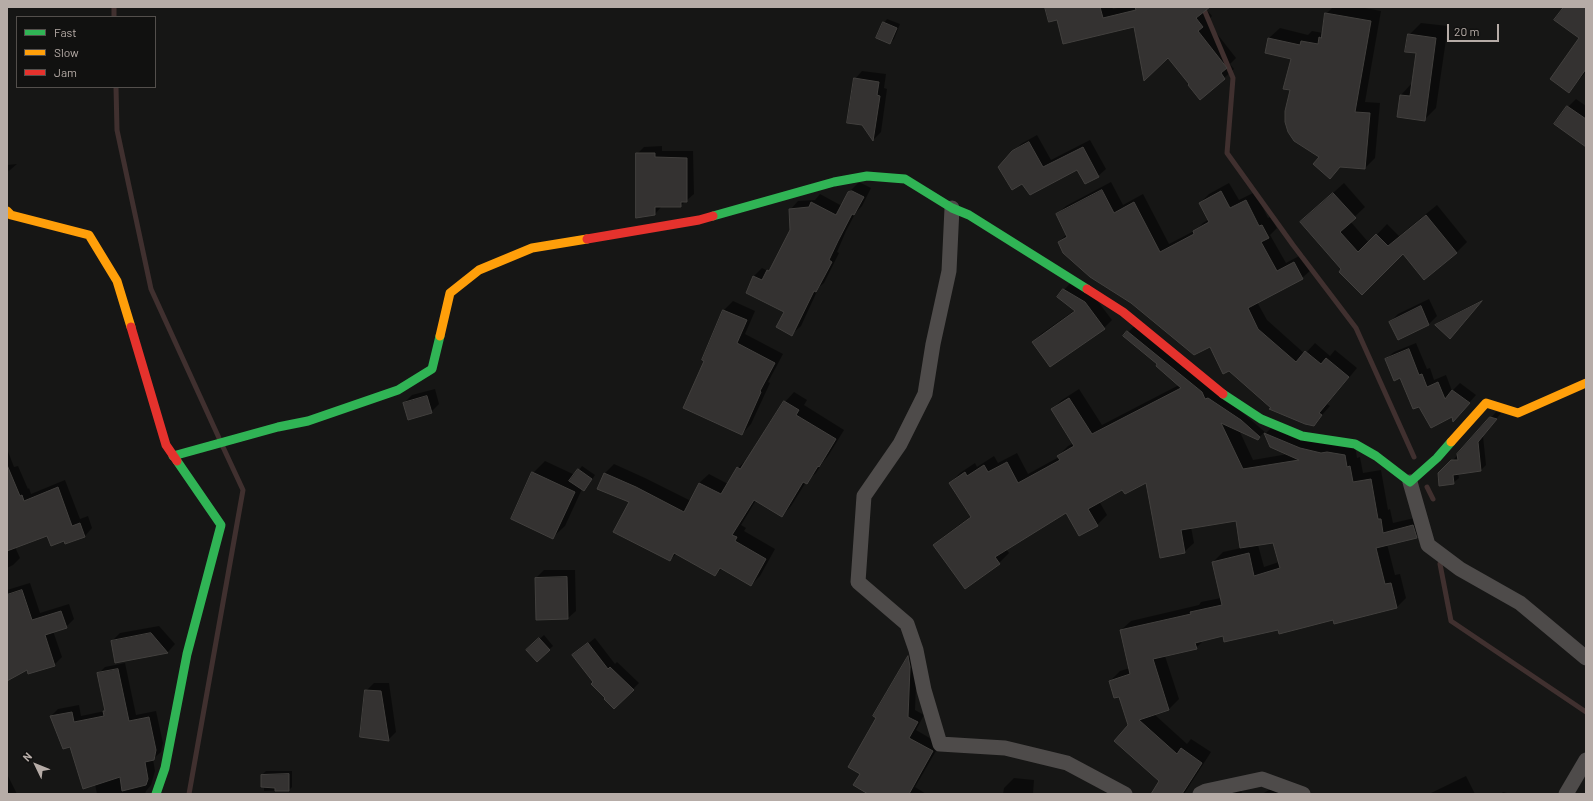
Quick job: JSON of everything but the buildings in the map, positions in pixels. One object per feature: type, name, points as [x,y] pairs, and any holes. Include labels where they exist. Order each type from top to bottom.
[{"type":"street","points":[[173,456],[278,427],[308,421],[398,390],[432,370],[450,293],[479,270],[532,248],[699,220],[834,182],[867,176],[905,179],[952,208],[969,215],[1123,312],[1223,394],[1261,420],[1302,436],[1355,444],[1376,456],[1410,482],[1428,545],[1460,569],[1520,603],[1586,658]]},
{"type":"street","points":[[952,208],[949,271],[933,344],[925,394],[900,444],[864,496],[858,582],[907,624],[916,650],[924,690],[940,744],[1005,748],[1067,763],[1125,794]]},
{"type":"street","points":[[7,211],[11,214],[89,235],[117,281],[166,445],[221,525],[187,654],[165,768],[156,794]]},
{"type":"street","points":[[1410,482],[1437,458],[1486,403],[1518,413],[1586,383]]},
{"type":"street","points":[[1566,794],[1586,760]]},
{"type":"street","points":[[1200,794],[1206,790],[1262,779],[1303,794]]},
{"type":"waterway","points":[[114,7],[114,16]]},
{"type":"waterway","points":[[1203,7],[1233,78],[1227,153],[1293,245],[1356,328],[1414,457]]},
{"type":"waterway","points":[[116,88],[117,130],[151,289],[219,438]]},
{"type":"waterway","points":[[189,794],[243,490],[223,447]]},
{"type":"waterway","points":[[1427,487],[1433,499]]},
{"type":"waterway","points":[[1440,564],[1451,621],[1586,712]]},
{"type":"traffic: fast","points":[[713,216],[834,182],[867,176],[905,179],[952,208],[969,215],[1087,289]]},
{"type":"traffic: fast","points":[[173,456],[278,427],[308,421],[398,390],[432,369],[440,336]]},
{"type":"traffic: fast","points":[[1223,394],[1261,419],[1302,436],[1355,444],[1376,456],[1410,482],[1437,458],[1451,442]]},
{"type":"traffic: fast","points":[[156,794],[165,768],[187,654],[221,525],[177,461]]},
{"type":"traffic: slow","points":[[7,211],[11,215],[89,235],[117,281],[131,327]]},
{"type":"traffic: slow","points":[[440,336],[450,293],[479,270],[532,248],[587,239]]},
{"type":"traffic: slow","points":[[1451,442],[1486,403],[1518,413],[1586,383]]},
{"type":"traffic: jam","points":[[587,239],[699,220],[713,216]]},
{"type":"traffic: jam","points":[[1087,289],[1123,312],[1223,394]]},
{"type":"traffic: jam","points":[[131,327],[166,445],[177,461]]}]
